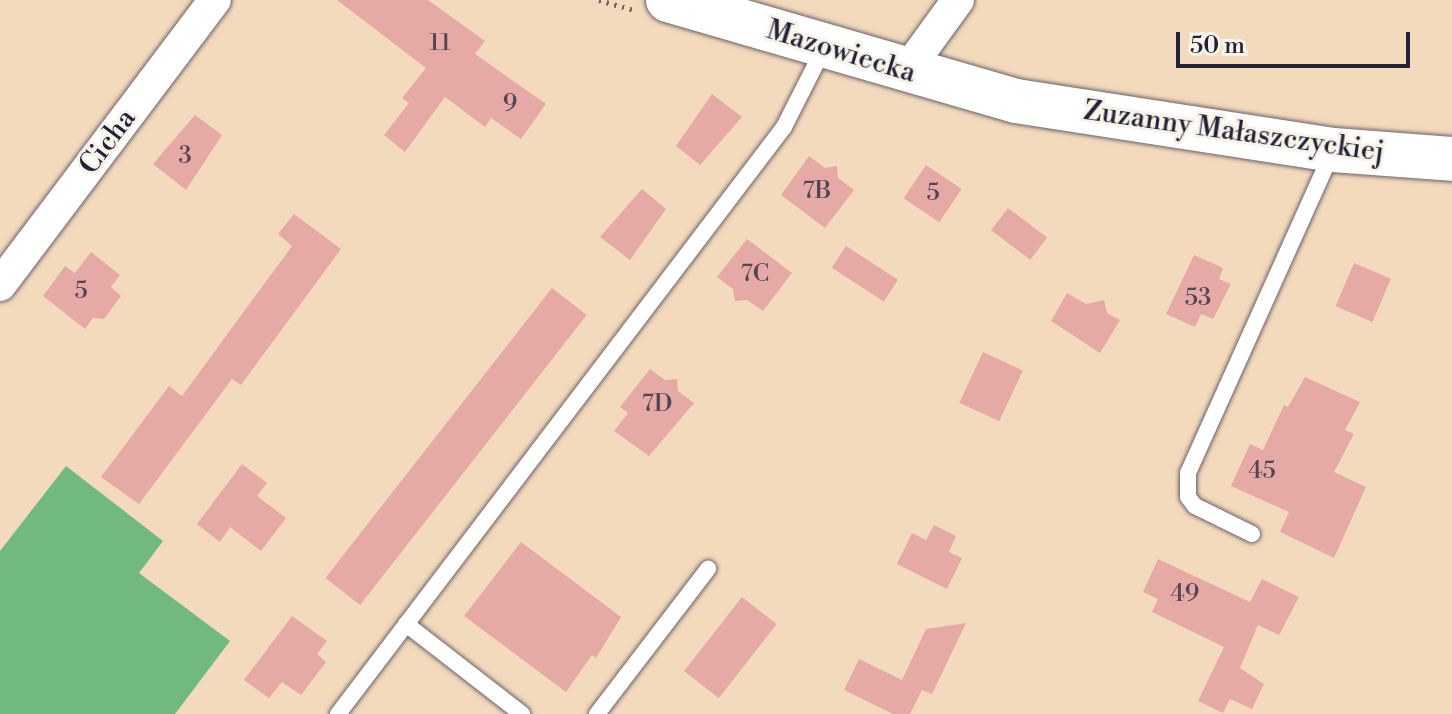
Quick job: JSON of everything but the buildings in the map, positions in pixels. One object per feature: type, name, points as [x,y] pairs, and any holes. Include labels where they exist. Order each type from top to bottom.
[{"type":"street","name":"Cicha","points":[[0,285],[215,0]]},
{"type":"street","name":"Mazowiecka","points":[[668,0],[905,73],[1016,101]]},
{"type":"street","points":[[905,73],[958,0]]},
{"type":"street","name":"Zuzanny Małaszczyckiej","points":[[1016,101],[1333,150],[1452,159]]},
{"type":"lane","points":[[338,714],[784,127],[825,47]]},
{"type":"lane","points":[[1252,534],[1195,506],[1188,497],[1188,473],[1333,150]]},
{"type":"lane","points":[[597,714],[708,569]]},
{"type":"lane","points":[[406,624],[522,714]]},
{"type":"green space","points":[[66,466],[163,541],[139,573],[230,641],[175,714],[0,714],[0,551]]}]
